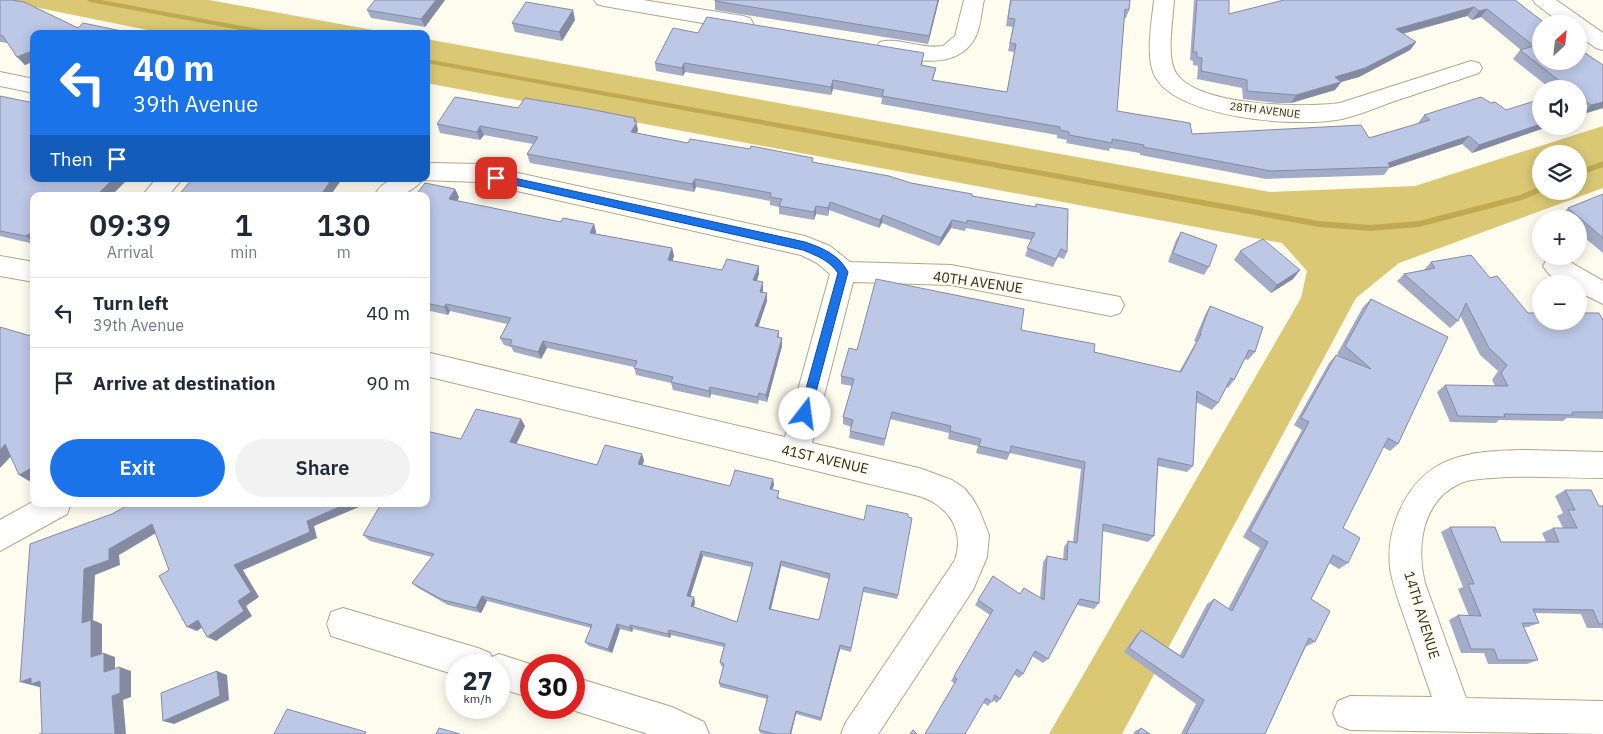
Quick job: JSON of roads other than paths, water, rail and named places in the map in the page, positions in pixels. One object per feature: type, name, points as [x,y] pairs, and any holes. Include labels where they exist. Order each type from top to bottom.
[{"type":"street","points":[[604,0],[758,25]]},
{"type":"street","points":[[864,43],[935,54],[948,53],[958,48],[965,37],[974,0]]},
{"type":"street","name":"28TH AVENUE","points":[[1164,0],[1162,58],[1164,73],[1175,86],[1206,102],[1281,114],[1324,115],[1342,111],[1471,68]]},
{"type":"street","points":[[1543,0],[1564,15]]},
{"type":"street","points":[[1588,32],[1603,43]]},
{"type":"street","points":[[0,79],[30,85]]},
{"type":"street","points":[[430,172],[477,173],[805,246],[824,254],[836,262],[843,272],[795,452]]},
{"type":"street","points":[[158,192],[167,182]]},
{"type":"street","points":[[391,192],[403,182]]},
{"type":"street","points":[[0,266],[30,271]]},
{"type":"street","points":[[1556,266],[1603,294]]},
{"type":"street","name":"40TH AVENUE","points":[[843,272],[871,271],[951,275],[1112,305]]},
{"type":"street","name":"41ST AVENUE","points":[[430,365],[919,482],[948,493],[960,506],[969,521],[974,540],[970,562],[962,580],[858,734]]},
{"type":"street","name":"14TH AVENUE","points":[[1455,715],[1413,597],[1405,559],[1408,530],[1417,504],[1434,485],[1452,472],[1477,467],[1513,464],[1603,465]]},
{"type":"street","points":[[0,536],[51,507]]},
{"type":"street","points":[[344,624],[445,655]]},
{"type":"street","points":[[585,697],[672,724],[692,734]]},
{"type":"street","points":[[1350,713],[1603,718]]},
{"type":"waterway","points":[[90,0],[253,30]]},
{"type":"waterway","points":[[430,62],[1319,224],[1370,228],[1419,224],[1532,193]]},
{"type":"waterway","points":[[1587,170],[1603,164]]}]
